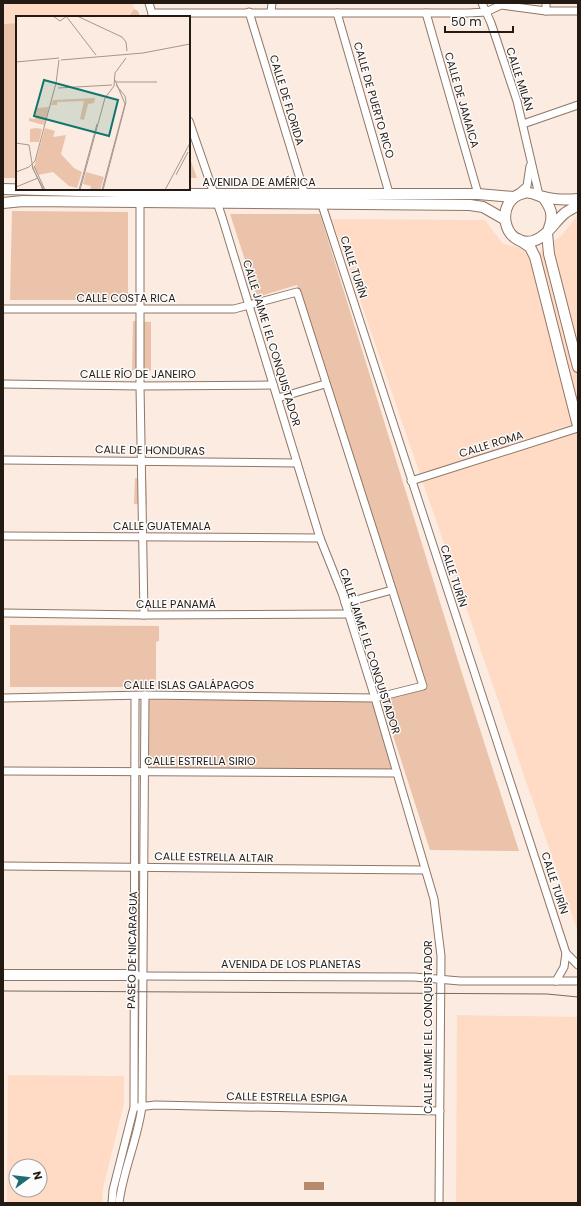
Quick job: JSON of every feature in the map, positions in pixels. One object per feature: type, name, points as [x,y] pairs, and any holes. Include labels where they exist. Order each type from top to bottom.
[{"type":"main road","name":"AVENIDA DE AMÉRICA","points":[[3,190],[322,205],[470,205],[483,207],[504,219]]},
{"type":"main road","name":"AVENIDA DE AMÉRICA","points":[[3,203],[23,201],[140,203],[305,195],[389,193],[515,196]]},
{"type":"main road","points":[[578,199],[524,193],[515,196],[506,208],[504,219],[511,234],[530,247],[535,257],[578,427]]},
{"type":"main road","points":[[541,196],[550,207],[552,215],[548,231],[549,254],[578,367]]},
{"type":"main road","points":[[518,239],[532,241],[541,238],[564,214],[578,205]]},
{"type":"main road","name":"AVENIDA DE LOS PLANETAS","points":[[3,975],[138,976]]},
{"type":"street","points":[[149,3],[152,15],[249,12],[486,12],[501,5],[546,11],[578,11]]},
{"type":"street","points":[[271,12],[272,3]]},
{"type":"street","name":"CALLE MILÁN","points":[[482,3],[510,80],[541,196]]},
{"type":"street","points":[[546,3],[546,11]]},
{"type":"street","name":"CALLE DE FLORIDA","points":[[249,12],[305,195]]},
{"type":"street","name":"CALLE DE PUERTO RICO","points":[[337,13],[389,193]]},
{"type":"street","name":"CALLE DE JAMAICA","points":[[426,13],[478,194]]},
{"type":"street","points":[[523,124],[578,105]]},
{"type":"street","name":"CALLE JAIME I EL CONQUISTADOR","points":[[190,124],[216,199],[320,538],[345,603],[375,698],[434,899],[441,956],[439,1203]]},
{"type":"street","points":[[515,196],[527,186],[531,163]]},
{"type":"street","points":[[140,203],[140,386],[144,615]]},
{"type":"street","name":"CALLE TURÍN","points":[[322,205],[566,952],[578,965]]},
{"type":"street","name":"CALLE COSTA RICA","points":[[3,309],[234,309],[297,292],[326,384]]},
{"type":"street","name":"CALLE RÍO DE JANEIRO","points":[[3,384],[140,386],[273,385]]},
{"type":"street","points":[[278,398],[326,384],[392,590],[345,603]]},
{"type":"street","name":"CALLE ROMA","points":[[411,481],[578,427]]},
{"type":"street","name":"CALLE DE HONDURAS","points":[[3,460],[297,463]]},
{"type":"street","name":"CALLE GUATEMALA","points":[[3,536],[320,538]]},
{"type":"street","name":"CALLE ISLAS GALÁPAGOS","points":[[3,698],[145,695],[375,698],[422,686],[392,590]]},
{"type":"street","name":"CALLE PANAMÁ","points":[[3,613],[144,615],[348,614]]},
{"type":"street","name":"PASEO DE NICARAGUA","points":[[112,1203],[113,1190],[134,1107],[138,976],[144,867],[145,695]]},
{"type":"street","name":"PASEO DE NICARAGUA","points":[[119,1203],[120,1191],[140,1119],[142,1106],[135,867],[135,696]]},
{"type":"street","name":"CALLE ESTRELLA SIRIO","points":[[3,771],[397,773]]},
{"type":"street","name":"CALLE ESTRELLA ALTAIR","points":[[3,866],[425,870]]},
{"type":"street","points":[[556,981],[564,966],[566,952]]},
{"type":"street","name":"AVENIDA DE LOS PLANETAS","points":[[138,976],[414,977],[440,980],[578,981]]},
{"type":"street","name":"CALLE ESTRELLA ESPIGA","points":[[134,1107],[163,1105],[440,1111]]},
{"type":"shaded area","points":[[3,3],[133,3],[134,9],[131,15],[114,16],[16,16],[16,23],[3,24]]},
{"type":"shaded area","points":[[134,9],[138,11],[140,16],[114,16],[130,15]]},
{"type":"shaded area","points":[[16,23],[16,178],[3,178],[3,24]]},
{"type":"shaded area","points":[[190,159],[197,178],[190,178]]},
{"type":"shaded area","points":[[12,211],[128,212],[128,300],[10,300]]},
{"type":"shaded area","points":[[230,214],[320,214],[460,667],[519,851],[430,850],[382,701],[428,687],[297,285],[257,297]]},
{"type":"shaded area","points":[[578,215],[578,932],[332,219],[485,220],[503,244],[540,252],[562,235]]},
{"type":"shaded area","points":[[133,321],[151,322],[151,371],[132,370]]},
{"type":"shaded area","points":[[135,478],[146,478],[147,505],[134,504]]},
{"type":"shaded area","points":[[10,625],[159,626],[159,641],[156,642],[156,687],[10,687]]},
{"type":"shaded area","points":[[375,699],[396,772],[143,771],[144,700]]},
{"type":"shaded area","points":[[457,1015],[577,1017],[578,1203],[456,1203]]},
{"type":"shaded area","points":[[8,1075],[124,1076],[124,1104],[103,1188],[102,1203],[7,1203]]},
{"type":"shaded area","points":[[304,1182],[324,1182],[324,1190],[304,1190]]},
{"type":"tram line","points":[[3,991],[547,994],[578,997]]}]
